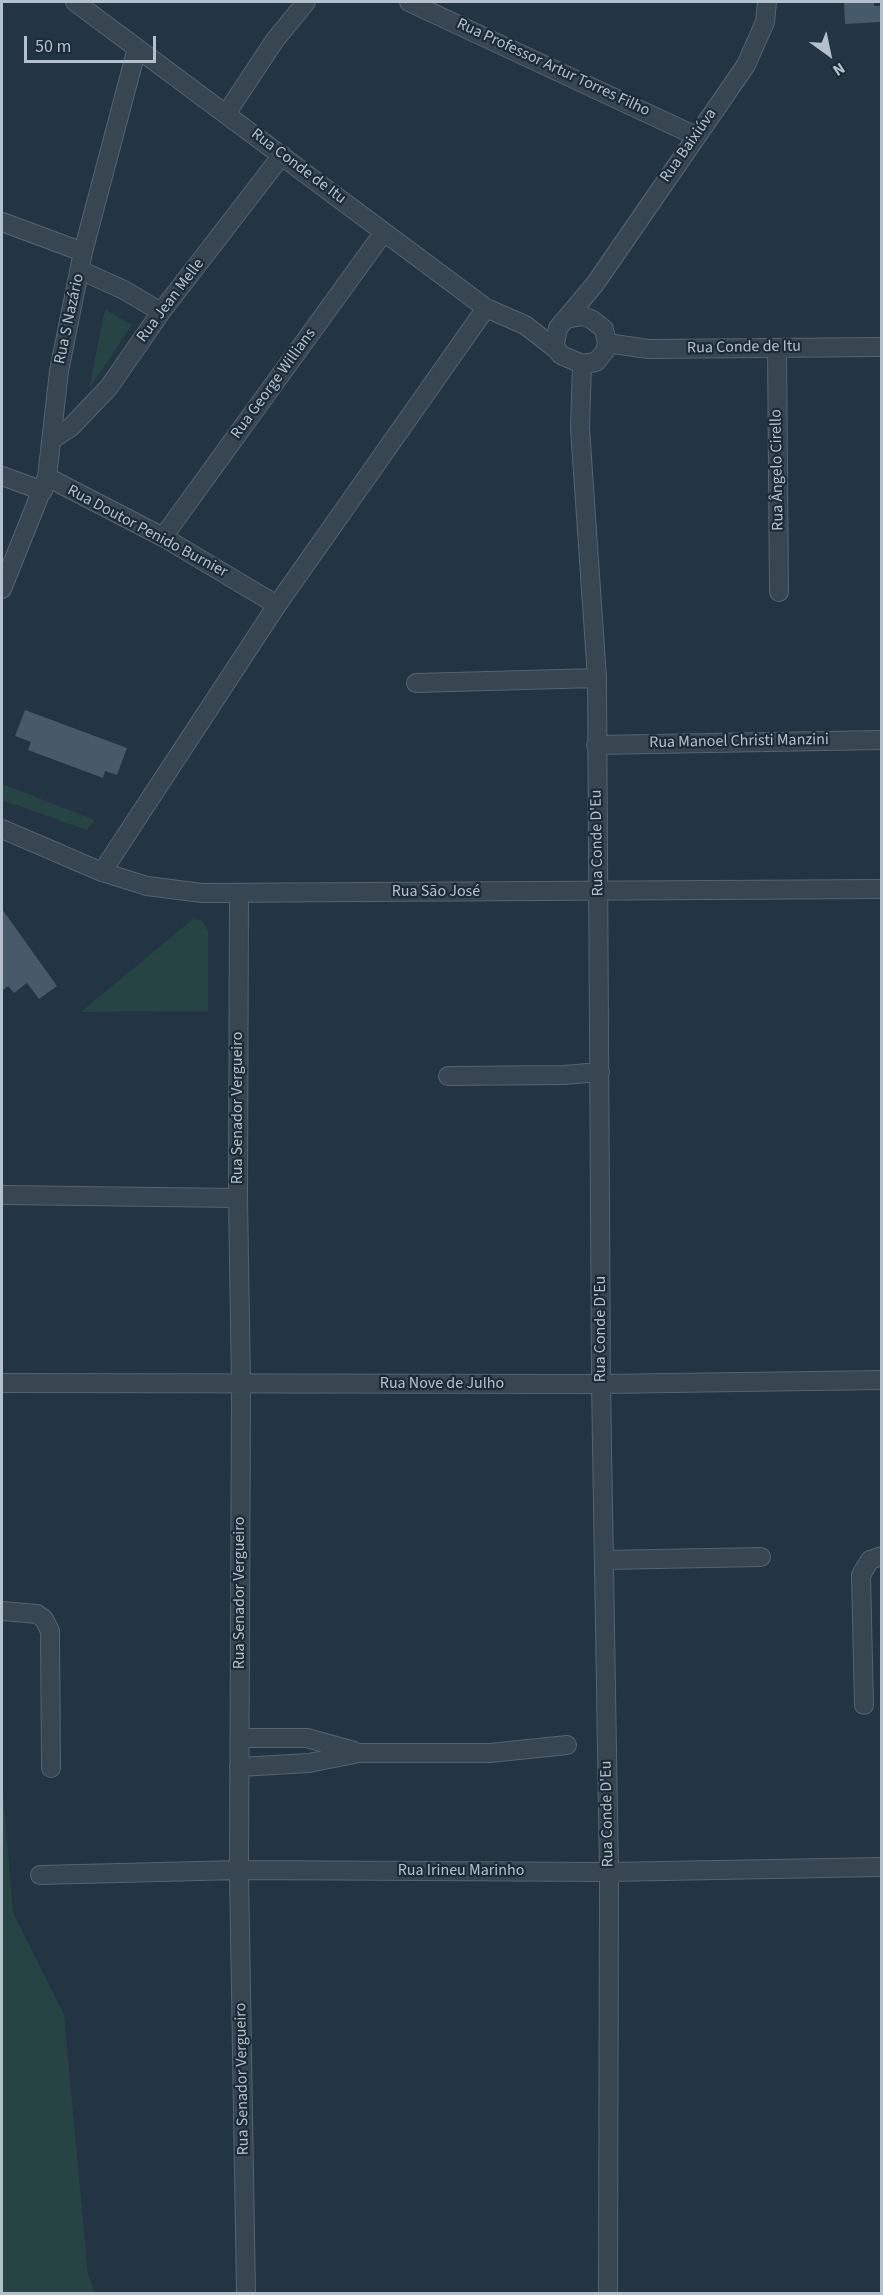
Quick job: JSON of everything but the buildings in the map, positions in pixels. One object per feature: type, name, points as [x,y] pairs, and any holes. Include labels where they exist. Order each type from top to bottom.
[{"type":"street","name":"Rua Conde de Itu","points":[[75,2],[486,308],[525,325],[556,349]]},
{"type":"street","points":[[226,114],[275,40],[306,2]]},
{"type":"street","name":"Rua Professor Artur Torres Filho","points":[[409,2],[696,136]]},
{"type":"street","name":"Rua Baixiúva","points":[[596,284],[746,65],[765,22],[767,2]]},
{"type":"street","name":"Rua S Nazário","points":[[2,588],[45,484],[53,439],[59,371],[83,252],[137,48]]},
{"type":"street","name":"Rua Jean Melle","points":[[53,439],[71,427],[109,387],[161,312],[282,155]]},
{"type":"street","points":[[2,222],[83,252]]},
{"type":"street","name":"Rua George Willians","points":[[163,537],[384,232]]},
{"type":"street","points":[[80,270],[124,290],[161,312]]},
{"type":"street","points":[[564,321],[583,316],[604,329],[607,343],[596,362],[582,364],[566,359],[556,349],[556,335],[564,321],[596,284]]},
{"type":"street","points":[[596,284],[597,323]]},
{"type":"street","points":[[102,872],[277,605],[486,308]]},
{"type":"street","name":"Rua Conde de Itu","points":[[525,325],[564,321]]},
{"type":"street","name":"Rua Conde de Itu","points":[[607,343],[648,350],[882,347]]},
{"type":"street","name":"Rua Ângelo Cirello","points":[[777,348],[779,592]]},
{"type":"street","name":"Rua Conde D'Eu","points":[[582,364],[580,428],[597,678],[601,1384],[609,1872],[608,2294]]},
{"type":"street","name":"Rua Doutor Penido Burnier","points":[[2,476],[45,484],[163,537],[277,605]]},
{"type":"street","points":[[416,683],[597,678]]},
{"type":"street","name":"Rua Manoel Christi Manzini","points":[[596,746],[882,740]]},
{"type":"street","name":"Rua São José","points":[[2,829],[102,872],[147,886],[174,891],[239,893],[882,889]]},
{"type":"street","name":"Rua Senador Vergueiro","points":[[239,893],[238,1198],[241,1383],[239,1870],[246,2294]]},
{"type":"street","points":[[448,1076],[564,1075],[600,1072]]},
{"type":"street","points":[[2,1195],[238,1198]]},
{"type":"street","name":"Rua Nove de Julho","points":[[2,1383],[601,1384],[882,1380]]},
{"type":"street","points":[[864,1705],[861,1575],[870,1560],[882,1556]]},
{"type":"street","points":[[604,1560],[761,1557]]},
{"type":"street","points":[[2,1611],[37,1614],[44,1619],[50,1630],[51,1768]]},
{"type":"street","points":[[240,1738],[307,1738],[359,1753]]},
{"type":"street","points":[[239,1767],[309,1763],[359,1753],[490,1753],[567,1745]]},
{"type":"street","name":"Rua Irineu Marinho","points":[[40,1875],[239,1870],[609,1872],[882,1867]]},
{"type":"green space","points":[[105,309],[132,325],[89,389]]},
{"type":"green space","points":[[2,784],[95,820],[87,830],[2,800]]},
{"type":"green space","points":[[193,919],[202,921],[208,930],[208,1011],[81,1012]]},
{"type":"green space","points":[[2,1778],[13,1913],[64,2015],[88,2274],[95,2293],[2,2293]]}]
